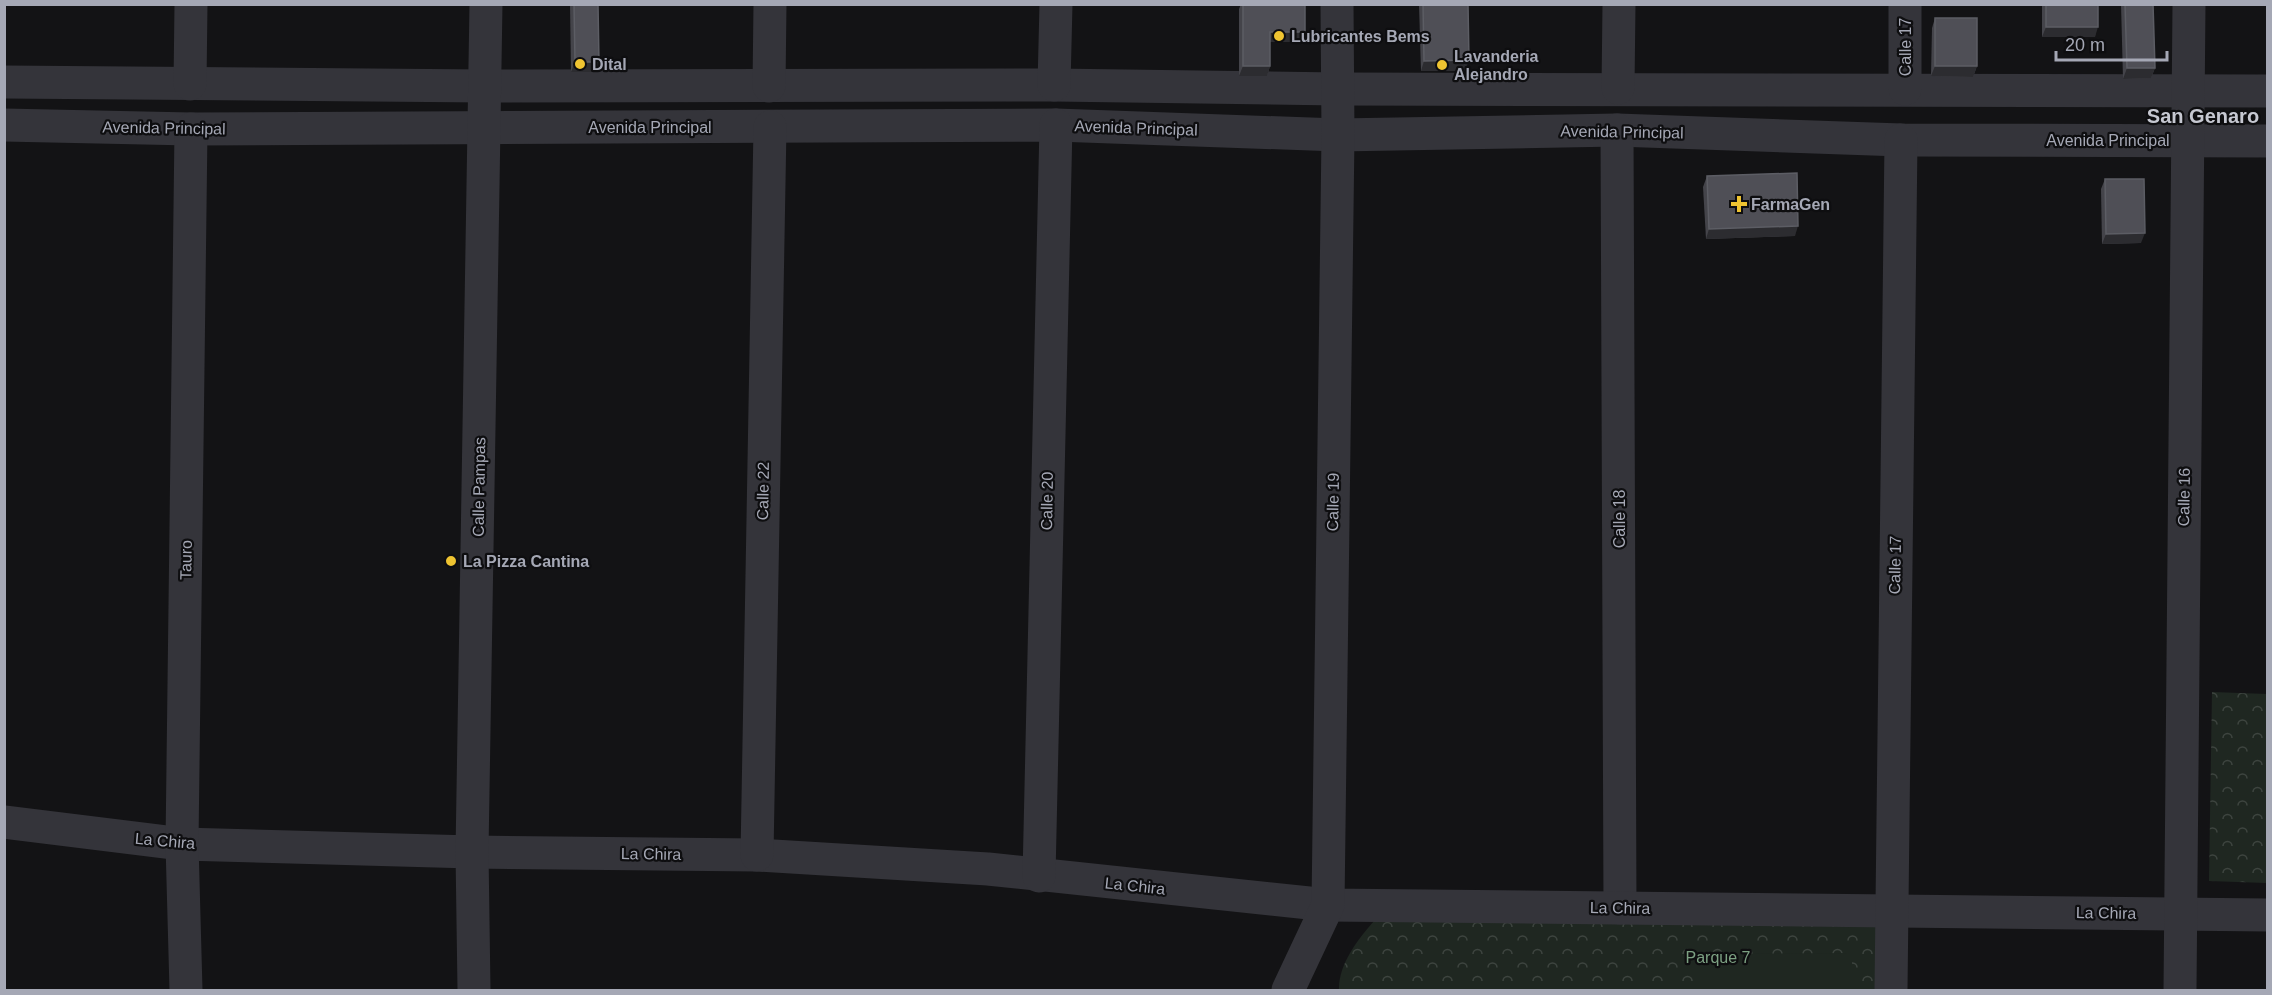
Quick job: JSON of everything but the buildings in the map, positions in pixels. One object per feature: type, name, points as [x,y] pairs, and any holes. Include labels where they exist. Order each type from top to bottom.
[{"type":"street","points":[[190,84],[191,4]]},
{"type":"street","name":"Calle Pampas","points":[[474,990],[471,852],[486,127],[486,4]]},
{"type":"street","points":[[769,86],[770,4]]},
{"type":"street","points":[[1054,85],[1056,4]]},
{"type":"street","name":"Calle 19","points":[[1288,990],[1328,905],[1339,89],[1337,4]]},
{"type":"street","points":[[1618,88],[1619,4]]},
{"type":"street","name":"Calle 17","points":[[1905,4],[1905,89]]},
{"type":"street","name":"Calle 16","points":[[2180,990],[2189,4]]},
{"type":"street","points":[[4,82],[486,86],[1054,85],[1339,89],[2268,91]]},
{"type":"street","name":"Avenida Principal","points":[[4,125],[191,129],[1056,125],[1338,135],[1617,130],[1901,140],[2268,141]]},
{"type":"street","name":"Calle 20","points":[[1039,876],[1056,125]]},
{"type":"street","name":"Calle 22","points":[[756,855],[770,127]]},
{"type":"street","name":"Tauro","points":[[186,990],[182,844],[191,129]]},
{"type":"street","name":"Calle 18","points":[[1617,130],[1620,908]]},
{"type":"street","name":"Calle 17","points":[[1891,990],[1901,140]]},
{"type":"street","name":"La Chira","points":[[4,822],[182,844],[471,852],[756,855],[988,869],[1328,905],[2268,915]]},
{"type":"green space","points":[[2212,692],[2267,694],[2267,883],[2209,881]]},
{"type":"green space","name":"Parque 7","points":[[1374,921],[1876,924],[1877,990],[1339,990],[1345,962]]},
{"type":"green space","points":[[1852,953],[1852,990],[1693,990],[1693,954]]},
{"type":"place","name":"Lubricantes Bems","points":[[1279,36]]},
{"type":"place","name":"Dital","points":[[580,64]]},
{"type":"place","name":"Lavanderia Alejandro","points":[[1442,65]]},
{"type":"place","name":"FarmaGen","points":[[1739,204]]},
{"type":"place","name":"La Pizza Cantina","points":[[451,561]]},
{"type":"district","name":"San Genaro","points":[[2203,116]]}]
